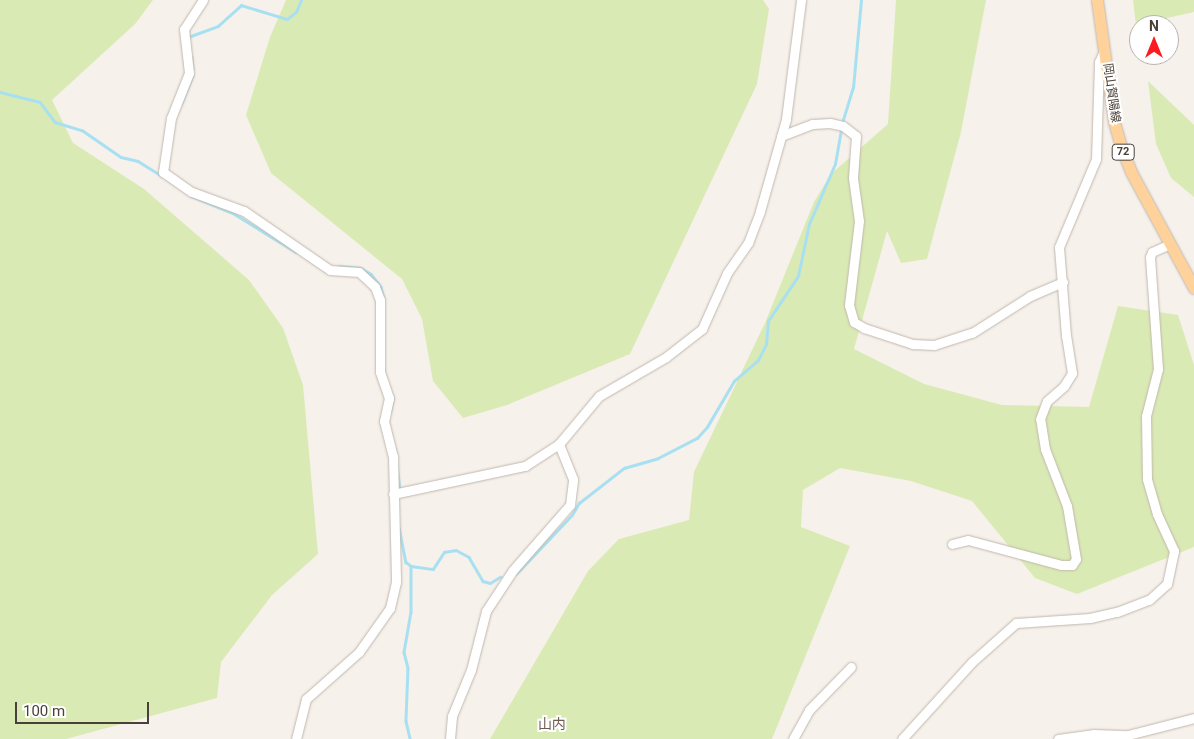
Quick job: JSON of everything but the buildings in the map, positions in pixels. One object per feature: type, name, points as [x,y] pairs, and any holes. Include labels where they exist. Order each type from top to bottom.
[{"type":"main road","name":"岡山賀陽線","points":[[1097,0],[1114,122],[1121,147],[1131,172],[1194,288]]},
{"type":"street","points":[[203,0],[184,29],[189,73],[167,135],[163,172],[192,192],[244,211],[326,267],[359,272],[379,293],[380,372],[389,398],[384,421],[393,456],[398,493],[397,572],[390,608],[351,662],[306,699],[296,739]]},
{"type":"street","points":[[398,493],[525,466],[559,444],[599,396],[666,357],[702,328],[727,273],[748,242],[781,136],[801,0]]},
{"type":"street","points":[[952,544],[968,540],[1061,565],[1072,565],[1076,559],[1067,506],[1045,449],[1040,419],[1046,401],[1064,386],[1072,373],[1066,336],[1064,282],[1059,247],[1096,159],[1099,62],[1105,48]]},
{"type":"street","points":[[781,136],[813,124],[842,125],[856,136],[853,178],[859,221],[849,305],[854,322],[864,328],[913,344],[934,345],[972,332],[1030,296],[1064,282]]},
{"type":"street","points":[[902,739],[972,662],[1016,624],[1059,622],[1117,612],[1149,600],[1167,584],[1174,551],[1157,514],[1146,479],[1146,416],[1158,369],[1150,257],[1152,252],[1170,244]]},
{"type":"street","points":[[450,739],[452,716],[471,670],[486,611],[513,570],[570,505],[573,479],[559,444]]},
{"type":"street","points":[[793,739],[809,710],[851,667]]},
{"type":"street","points":[[1058,739],[1092,734],[1128,735],[1194,718]]},
{"type":"green space","points":[[0,0],[153,0],[135,24],[52,100],[73,143],[144,189],[249,280],[283,328],[303,385],[318,554],[272,595],[221,662],[217,698],[66,739],[0,739]]},
{"type":"green space","points":[[286,0],[763,0],[769,9],[757,84],[630,354],[507,405],[463,418],[433,381],[422,319],[402,279],[271,173],[246,115],[270,37]]},
{"type":"green space","points":[[896,0],[986,0],[961,132],[927,259],[901,263],[887,231],[854,349],[924,384],[1002,405],[1089,407],[1118,306],[1178,315],[1194,365],[1194,547],[1077,594],[1035,578],[972,501],[911,481],[840,468],[803,490],[801,527],[850,546],[772,739],[490,739],[588,571],[619,539],[689,520],[694,472],[765,323],[814,202],[831,174],[888,124]]},
{"type":"green space","points":[[1133,0],[1194,0],[1194,12],[1179,15],[1135,15]]},
{"type":"green space","points":[[1148,81],[1194,125],[1194,197],[1171,178],[1156,144]]},
{"type":"waterway","points":[[188,37],[218,26],[241,5],[287,19],[296,12],[301,0]]},
{"type":"waterway","points":[[842,123],[853,88],[861,0]]},
{"type":"waterway","points":[[192,57],[193,69]]},
{"type":"waterway","points":[[181,104],[193,75]]},
{"type":"waterway","points":[[0,92],[40,102],[55,122],[82,130],[121,157],[138,161],[162,176]]},
{"type":"waterway","points":[[516,574],[572,515],[579,503],[624,468],[658,458],[697,438],[707,427],[734,381],[758,360],[766,344],[768,321],[798,276],[809,224],[835,164],[841,129]]},
{"type":"waterway","points":[[191,196],[233,213],[296,252]]},
{"type":"waterway","points":[[339,266],[361,268],[371,274],[381,287],[384,299]]},
{"type":"waterway","points":[[390,412],[393,398]]},
{"type":"waterway","points":[[395,448],[400,490]]},
{"type":"waterway","points":[[399,527],[406,562],[411,566],[411,612],[404,652],[408,668],[406,721],[410,739]]},
{"type":"waterway","points":[[411,566],[433,569],[444,552],[456,550],[469,557],[483,581],[490,583],[500,577]]},
{"type":"district","name":"山内","points":[[552,724]]}]
